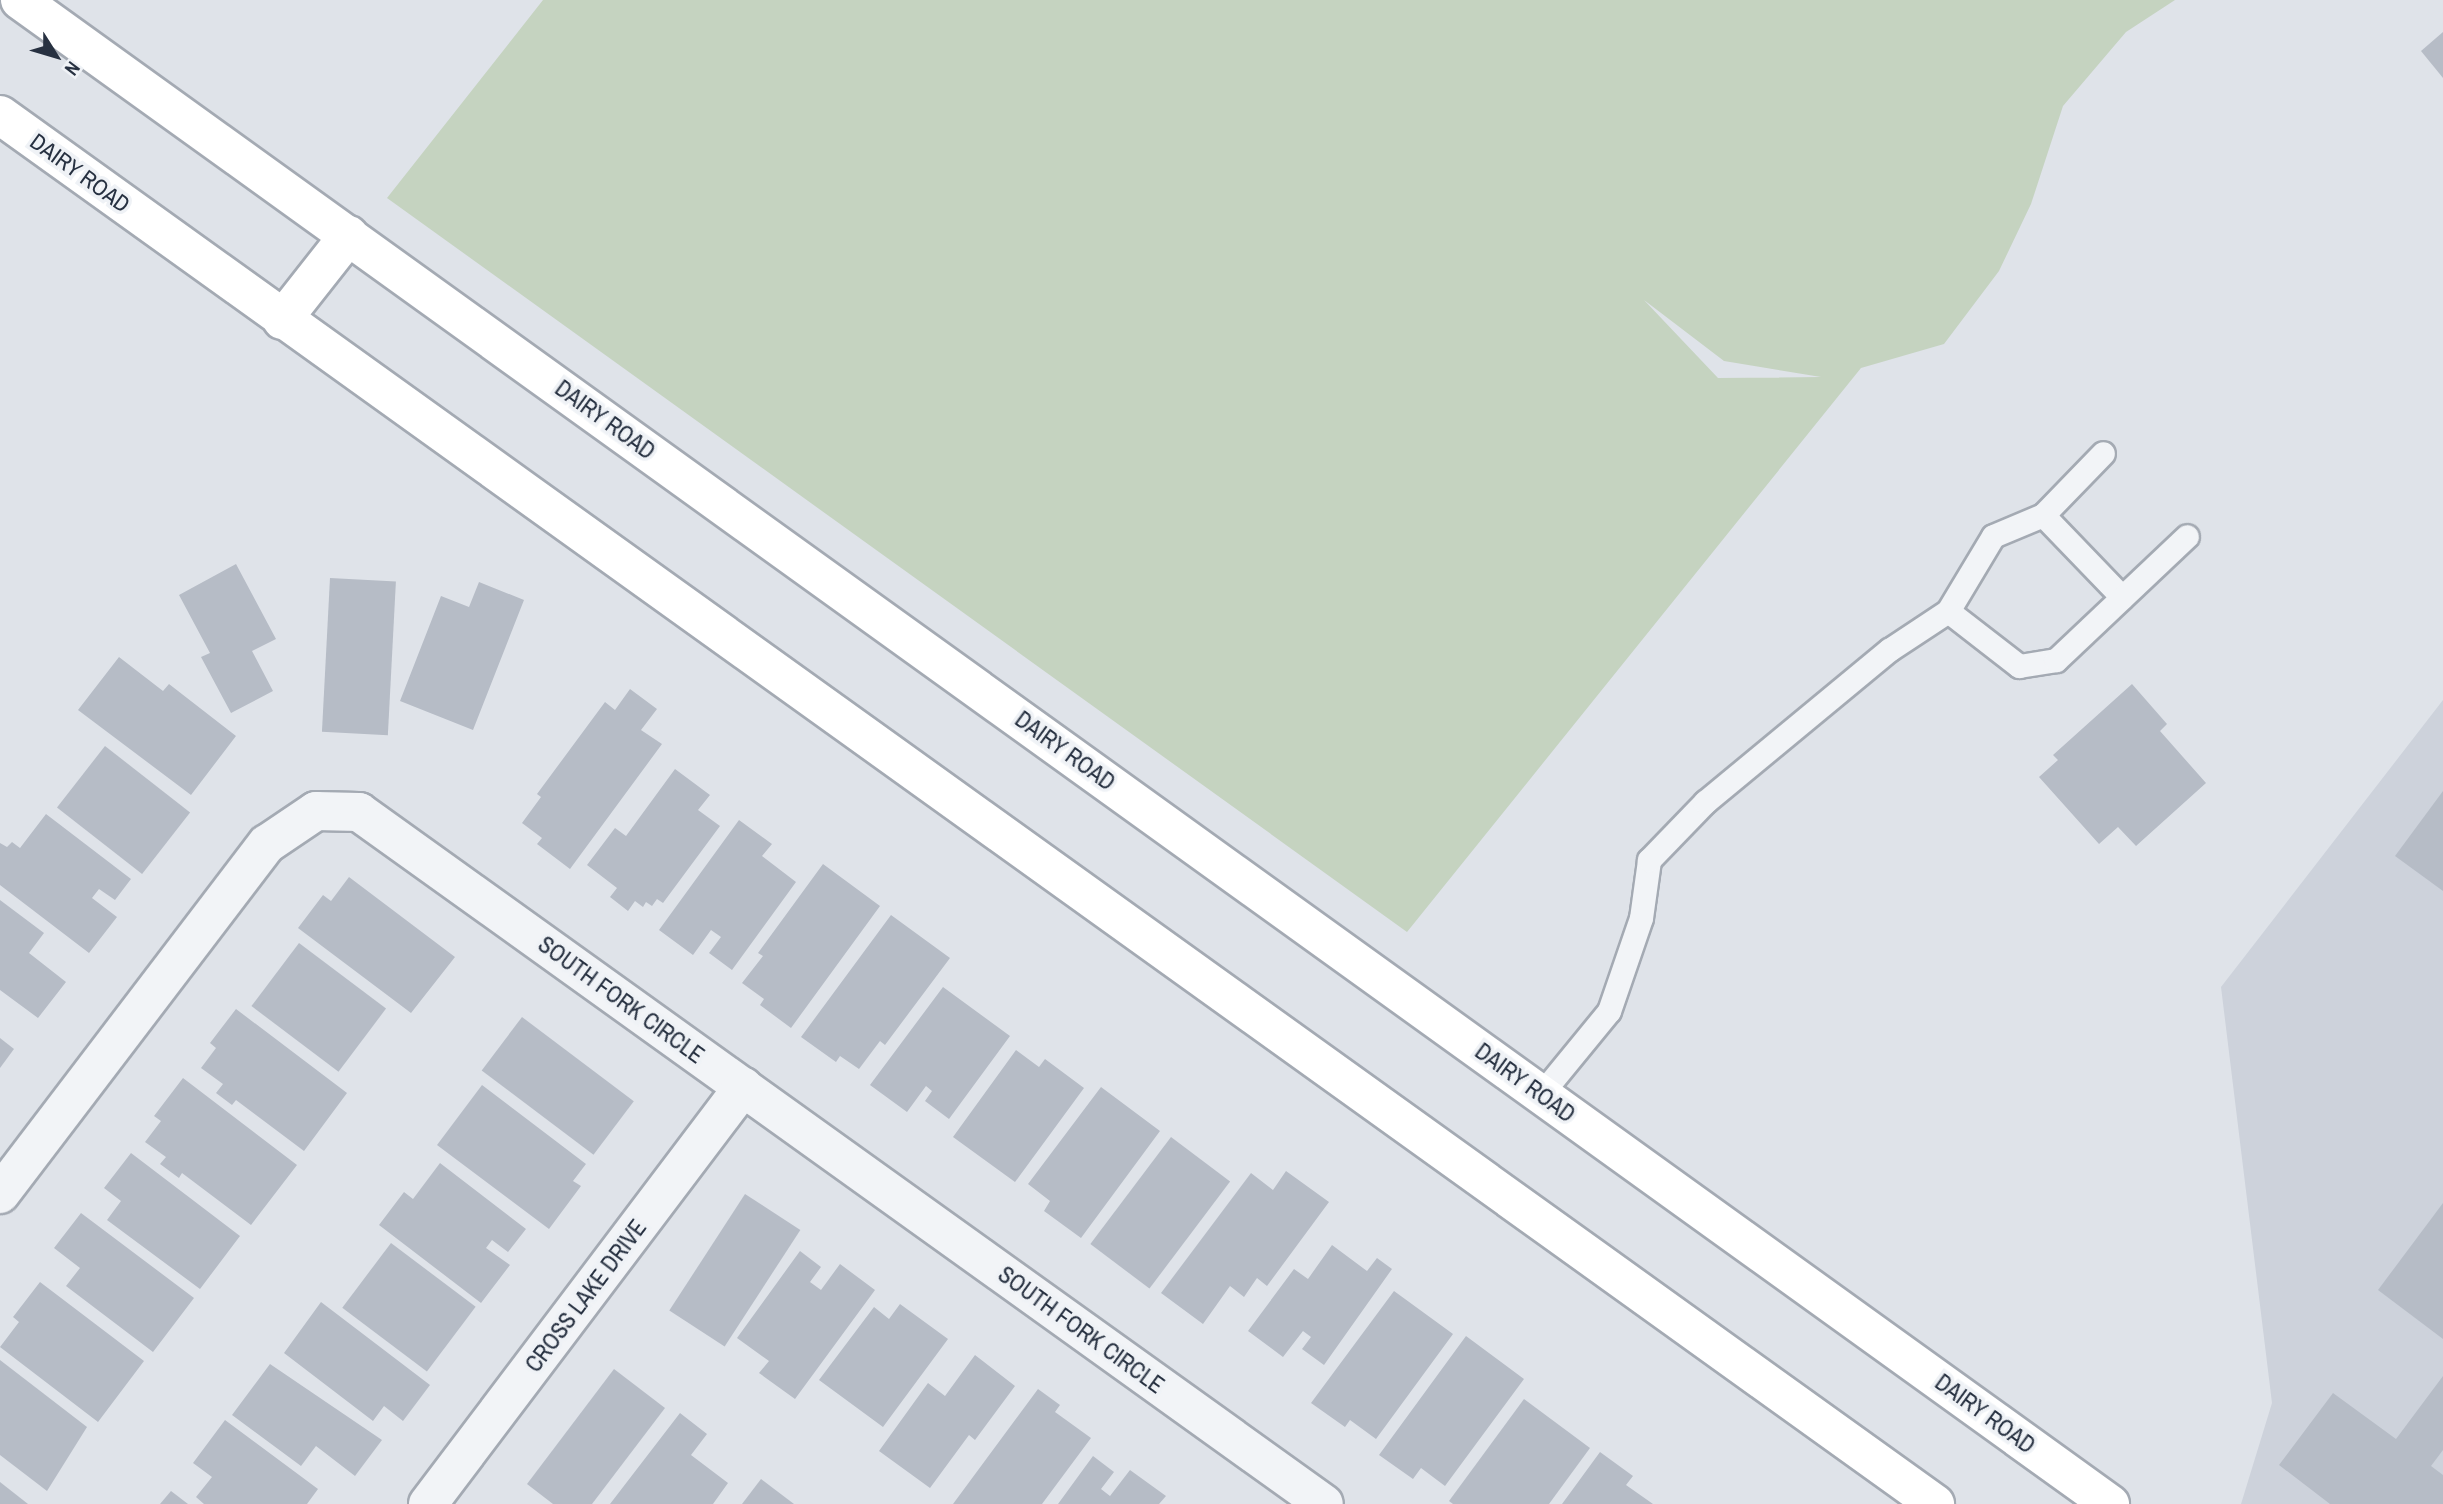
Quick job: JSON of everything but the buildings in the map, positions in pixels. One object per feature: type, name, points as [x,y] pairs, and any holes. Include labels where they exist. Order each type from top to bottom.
[{"type":"street","name":"DAIRY ROAD","points":[[20,0],[2110,1504]]},
{"type":"street","name":"DAIRY ROAD","points":[[0,115],[1935,1504]]},
{"type":"street","points":[[282,320],[349,235]]},
{"type":"street","name":"SOUTH FORK CIRCLE","points":[[0,1194],[267,844],[316,811],[359,812],[1324,1504]]},
{"type":"street","name":"CROSS LAKE DRIVE","points":[[432,1503],[743,1087]]},
{"type":"lane","points":[[1541,1094],[1609,1011],[1641,918],[1649,860],[1705,802],[1889,650],[1948,611],[1993,536],[2043,515],[2103,453]]},
{"type":"lane","points":[[2043,515],[2122,597]]},
{"type":"lane","points":[[1948,611],[2019,666],[2056,660],[2187,536]]},
{"type":"shaded area","points":[[2443,700],[2443,1504],[2241,1504],[2272,1403],[2221,987]]},
{"type":"green space","points":[[543,0],[2175,0],[2126,32],[2063,106],[2031,204],[1999,271],[1944,344],[1861,368],[1407,932],[387,198]],"holes":[[[1644,300],[1724,361],[1821,377],[1718,378]]]}]
